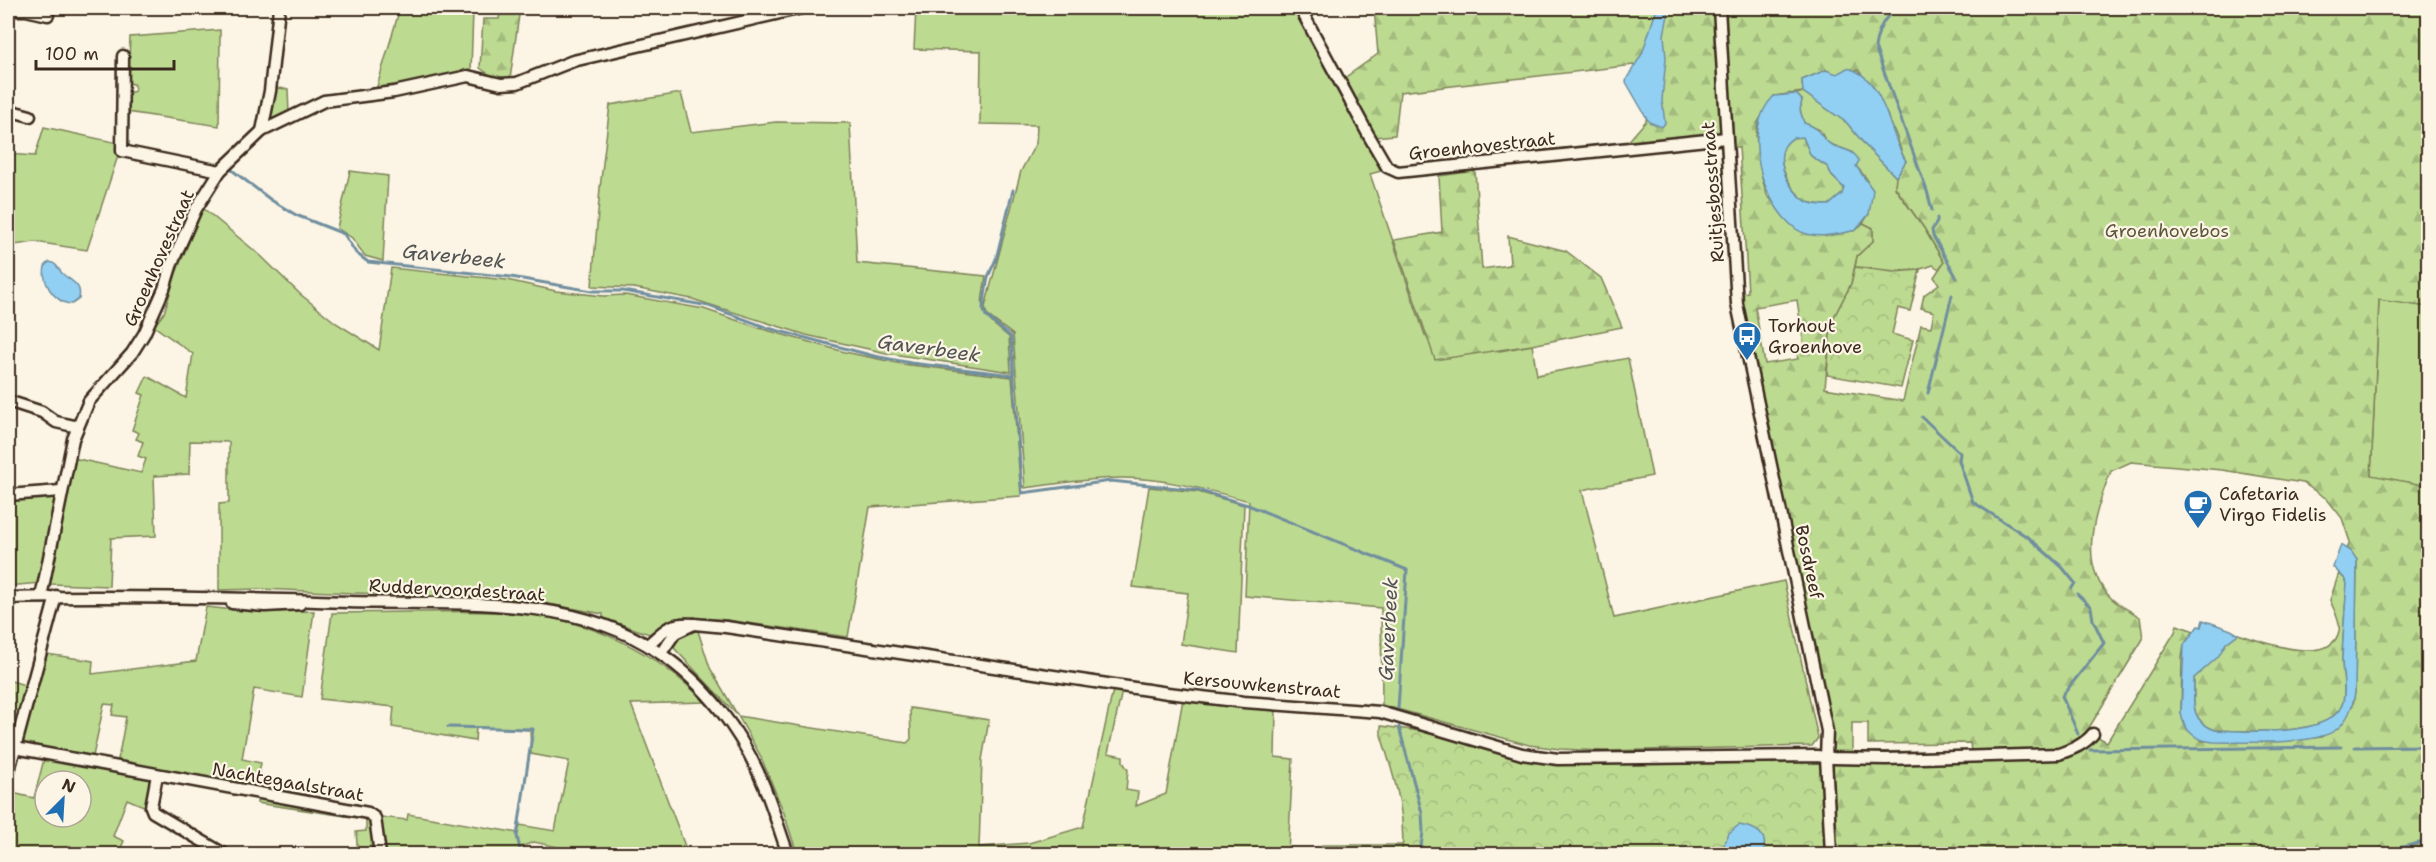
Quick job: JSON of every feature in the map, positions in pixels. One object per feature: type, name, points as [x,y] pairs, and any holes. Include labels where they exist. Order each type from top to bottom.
[{"type":"street","points":[[261,131],[270,91],[279,8]]},
{"type":"street","name":"Groenhovestraat","points":[[41,597],[60,491],[73,439],[89,402],[132,352],[144,334],[158,304],[185,232],[196,209],[220,171],[261,131],[324,101],[394,92],[468,76],[501,84],[517,83],[573,61],[802,8]]},
{"type":"street","name":"Groenhovestraat","points":[[1300,8],[1374,146],[1387,167],[1398,172],[1726,138]]},
{"type":"street","name":"Ruitjesbosstraat","points":[[1719,8],[1737,304],[1752,374]]},
{"type":"street","points":[[8,10],[26,10],[48,15]]},
{"type":"street","points":[[123,56],[122,151],[220,171]]},
{"type":"street","points":[[8,110],[30,116]]},
{"type":"street","name":"Bosdreef","points":[[1752,374],[1827,731],[1826,757],[1831,855]]},
{"type":"street","points":[[8,401],[42,412],[56,422],[78,427]]},
{"type":"street","points":[[8,495],[60,491]]},
{"type":"street","points":[[8,774],[57,596]]},
{"type":"street","name":"Ruddervoordestraat","points":[[8,598],[57,596],[202,599],[265,606],[289,606],[324,601],[514,606],[541,609],[591,620],[618,630],[661,653],[706,693],[728,721],[764,784],[788,855]]},
{"type":"street","name":"Kersouwkenstraat","points":[[648,645],[667,627],[679,623],[726,627],[1168,693],[1244,702],[1380,712],[1522,754],[1558,759],[1826,757]]},
{"type":"street","points":[[661,653],[675,633],[694,624]]},
{"type":"street","points":[[1826,757],[1886,759],[2059,754],[2088,741],[2093,734]]},
{"type":"street","name":"Nachtegaalstraat","points":[[15,748],[368,813],[375,818],[380,855]]},
{"type":"street","points":[[157,775],[153,812],[224,855]]},
{"type":"green space","points":[[400,8],[473,11],[471,70],[467,73],[376,90]]},
{"type":"green space","points":[[501,8],[520,8],[510,79],[494,78],[480,68],[483,19],[499,19]]},
{"type":"green space","points":[[916,8],[1296,8],[1381,171],[1370,174],[1425,335],[1500,351],[1532,345],[1537,375],[1628,358],[1652,476],[1582,490],[1614,618],[1784,581],[1818,738],[1812,746],[1604,751],[1560,749],[1529,745],[1382,705],[1381,608],[1245,596],[1249,501],[1186,485],[1122,478],[1025,488],[1013,335],[987,315],[985,307],[1021,171],[1036,143],[1037,125],[980,124],[981,51],[914,49]]},
{"type":"green space","name":"Groenhovebos","points":[[1374,8],[2428,8],[2428,307],[2379,300],[2371,475],[2428,486],[2428,854],[1541,854],[1420,731],[1519,758],[1559,765],[1833,761],[1832,731],[1742,303],[1741,293],[1748,292],[1739,147],[1731,147],[1730,135],[1626,144],[1646,121],[1648,90],[1634,65],[1400,92],[1395,135],[1373,137],[1343,79],[1378,54]],"holes":[[[1826,70],[1837,75],[1858,70],[1865,78],[1884,109],[1906,161],[1896,177],[1895,187],[1924,228],[1944,262],[1934,277],[1939,284],[1924,295],[1921,308],[1934,312],[1931,327],[1921,325],[1903,401],[1825,388],[1831,323],[1851,284],[1857,256],[1873,241],[1873,228],[1863,223],[1856,230],[1827,236],[1809,234],[1797,229],[1767,195],[1756,136],[1758,122],[1774,96],[1803,92],[1802,80]],[[1797,300],[1804,347],[1796,349],[1798,359],[1765,364],[1755,307]],[[2131,462],[2222,470],[2303,483],[2327,499],[2342,518],[2350,542],[2347,549],[2357,560],[2355,692],[2353,705],[2322,737],[2293,740],[2202,741],[2181,714],[2184,645],[2194,631],[2177,625],[2175,632],[2107,742],[2087,731],[2143,639],[2140,617],[2112,599],[2101,585],[2094,570],[2092,537],[2099,503],[2111,471]],[[1852,723],[1868,723],[1868,744],[1970,743],[1971,751],[1852,752]]]},
{"type":"green space","points":[[220,30],[219,126],[127,112],[128,93],[135,91],[134,84],[128,83],[130,37]]},
{"type":"green space","points":[[276,88],[288,89],[289,114],[278,120],[272,118],[270,114]]},
{"type":"green space","points":[[1803,92],[1847,123],[1896,177],[1895,188],[1924,228],[1944,262],[1939,269],[1933,265],[1904,271],[1855,267],[1857,256],[1873,241],[1873,228],[1863,223],[1869,214],[1867,179],[1856,166],[1852,152],[1830,144],[1820,130],[1804,123],[1800,110],[1802,100],[1796,94]]},
{"type":"green space","points":[[681,93],[691,132],[776,122],[850,123],[857,263],[986,276],[982,305],[991,322],[1009,337],[1011,372],[886,353],[806,335],[692,299],[634,288],[592,286],[610,105]]},
{"type":"green space","points":[[44,127],[118,143],[118,156],[87,250],[35,242],[8,246],[8,154],[35,156]]},
{"type":"green space","points":[[1793,137],[1803,137],[1811,156],[1828,167],[1832,176],[1844,188],[1842,194],[1829,205],[1806,201],[1787,179],[1783,170],[1782,152]]},
{"type":"green space","points":[[350,171],[388,176],[383,261],[365,256],[352,238],[337,228]]},
{"type":"green space","points":[[1475,171],[1482,269],[1510,265],[1508,236],[1566,251],[1601,278],[1622,327],[1532,345],[1435,360],[1394,240],[1442,232],[1439,176]]},
{"type":"green space","points":[[203,208],[261,256],[300,294],[336,323],[379,350],[391,268],[507,280],[556,291],[604,296],[625,295],[704,309],[759,328],[845,352],[902,364],[1012,377],[1021,496],[870,507],[848,637],[726,620],[682,617],[649,634],[603,618],[603,614],[526,600],[260,589],[219,590],[219,504],[229,503],[229,442],[190,441],[189,474],[154,476],[156,536],[111,538],[109,586],[50,584],[73,458],[141,473],[146,459],[138,456],[143,442],[136,439],[139,433],[132,430],[144,395],[139,393],[147,376],[186,398],[193,354],[154,326],[164,313],[176,273]]},
{"type":"green space","points":[[1855,267],[1893,272],[1920,270],[1910,311],[1898,308],[1892,334],[1913,340],[1901,388],[1827,375],[1831,323],[1851,284]]},
{"type":"green space","points":[[2379,299],[2428,307],[2428,486],[2371,476]]},
{"type":"green space","points":[[1149,487],[1198,492],[1244,505],[1238,653],[1181,644],[1188,593],[1133,587]]},
{"type":"green space","points":[[54,495],[56,499],[40,583],[8,586],[8,499]]},
{"type":"green space","points":[[2339,573],[2347,584],[2342,659],[2344,694],[2342,705],[2334,716],[2304,728],[2265,731],[2215,730],[2201,721],[2195,710],[2194,678],[2217,657],[2226,643],[2238,634],[2294,649],[2323,648],[2333,642],[2339,627],[2330,600]]},
{"type":"green space","points":[[206,607],[253,612],[314,611],[302,697],[254,689],[242,759],[261,763],[256,789],[117,765],[126,717],[112,715],[114,705],[104,704],[92,761],[29,746],[22,741],[47,654],[93,661],[92,674],[196,661]]},
{"type":"green space","points":[[482,612],[549,618],[599,632],[645,654],[686,684],[705,702],[631,704],[688,854],[591,854],[534,842],[523,846],[525,854],[386,854],[381,817],[407,820],[408,814],[518,833],[520,825],[555,831],[569,761],[531,754],[530,730],[476,727],[475,741],[392,727],[394,707],[320,699],[332,613]]},
{"type":"green space","points":[[687,630],[698,631],[710,668],[738,716],[674,648],[677,637]]},
{"type":"green space","points":[[8,680],[28,686],[11,753],[8,752]]},
{"type":"green space","points":[[1113,690],[1122,691],[1108,753],[1123,756],[1123,762],[1128,770],[1126,790],[1138,792],[1136,806],[1166,794],[1183,699],[1276,709],[1275,757],[1293,759],[1288,854],[797,854],[784,813],[760,755],[738,716],[907,743],[911,739],[910,708],[989,720],[982,760],[979,847],[1029,843],[1083,827]]},
{"type":"green space","points":[[1381,726],[1420,731],[1519,758],[1559,765],[1822,762],[1827,854],[1402,854],[1401,808],[1381,735]]},
{"type":"green space","points":[[44,759],[151,779],[148,808],[127,799],[113,836],[124,841],[118,854],[8,854],[8,792],[33,798],[33,829],[93,829],[93,769],[41,769]]},
{"type":"green space","points":[[258,794],[372,814],[379,854],[358,854],[356,832],[366,831],[366,819],[257,803]]},
{"type":"green space","points":[[1322,845],[1403,845],[1402,854],[1321,854]]},
{"type":"water","points":[[1657,8],[1669,8],[1664,35],[1666,58],[1662,100],[1665,123],[1662,127],[1649,122],[1626,82],[1642,54]]},
{"type":"water","points":[[1847,68],[1860,73],[1878,94],[1906,161],[1896,177],[1847,123],[1803,92],[1802,80],[1826,70],[1837,74]]},
{"type":"water","points":[[1796,94],[1802,100],[1800,110],[1804,123],[1817,130],[1830,144],[1850,151],[1859,161],[1856,166],[1873,190],[1869,214],[1856,230],[1826,236],[1803,233],[1784,217],[1773,202],[1759,165],[1757,146],[1758,127],[1764,110],[1774,96]],"holes":[[[1803,137],[1811,156],[1828,167],[1832,176],[1844,188],[1842,194],[1829,205],[1806,201],[1793,188],[1783,170],[1782,152],[1786,144],[1793,138]]]},
{"type":"water","points":[[50,262],[55,264],[78,287],[79,299],[72,304],[60,300],[50,290],[44,270],[46,264]]},
{"type":"water","points":[[2341,545],[2351,551],[2357,560],[2355,692],[2344,721],[2337,729],[2327,734],[2296,741],[2213,742],[2192,734],[2185,726],[2181,714],[2184,645],[2198,626],[2201,627],[2203,620],[2238,634],[2226,643],[2218,657],[2194,678],[2195,710],[2197,716],[2207,726],[2215,730],[2285,730],[2304,728],[2334,716],[2342,705],[2344,694],[2342,659],[2347,584],[2333,567]]},
{"type":"water","points":[[1739,825],[1760,833],[1764,841],[1763,854],[1720,854],[1729,833]]},
{"type":"waterway","points":[[1897,8],[1882,25],[1875,47],[1932,210]]},
{"type":"waterway","name":"Gaverbeek","points":[[228,167],[271,200],[296,215],[344,234],[356,253],[368,262],[511,277],[592,291],[623,291],[709,306],[768,328],[874,356],[911,363],[1013,375]]},
{"type":"waterway","name":"Gaverbeek","points":[[1013,190],[996,259],[988,277],[983,308],[986,316],[1011,337],[1022,493],[1111,481],[1197,490],[1248,505],[1407,570],[1398,709]]},
{"type":"waterway","points":[[1937,218],[1932,230],[1933,236],[1957,278]]},
{"type":"waterway","points":[[1928,393],[1952,295]]},
{"type":"waterway","points":[[1922,417],[1960,453],[1959,461],[1973,502],[2029,538],[2062,567],[2075,583],[2072,588]]},
{"type":"waterway","points":[[2077,594],[2091,607],[2093,620],[2104,643],[2062,696],[2078,734]]},
{"type":"waterway","points":[[448,727],[533,729],[517,836],[521,854]]},
{"type":"waterway","points":[[1399,727],[1422,813],[1423,832],[1420,854]]},
{"type":"waterway","points":[[2355,747],[2428,746]]},
{"type":"waterway","points":[[2090,750],[2341,747]]},
{"type":"waterway","points":[[2373,854],[2428,841]]},
{"type":"place","name":"Torhout Groenhove","points":[[1747,362]]},
{"type":"place","name":"Cafetaria Virgo Fidelis","points":[[2198,530]]}]
